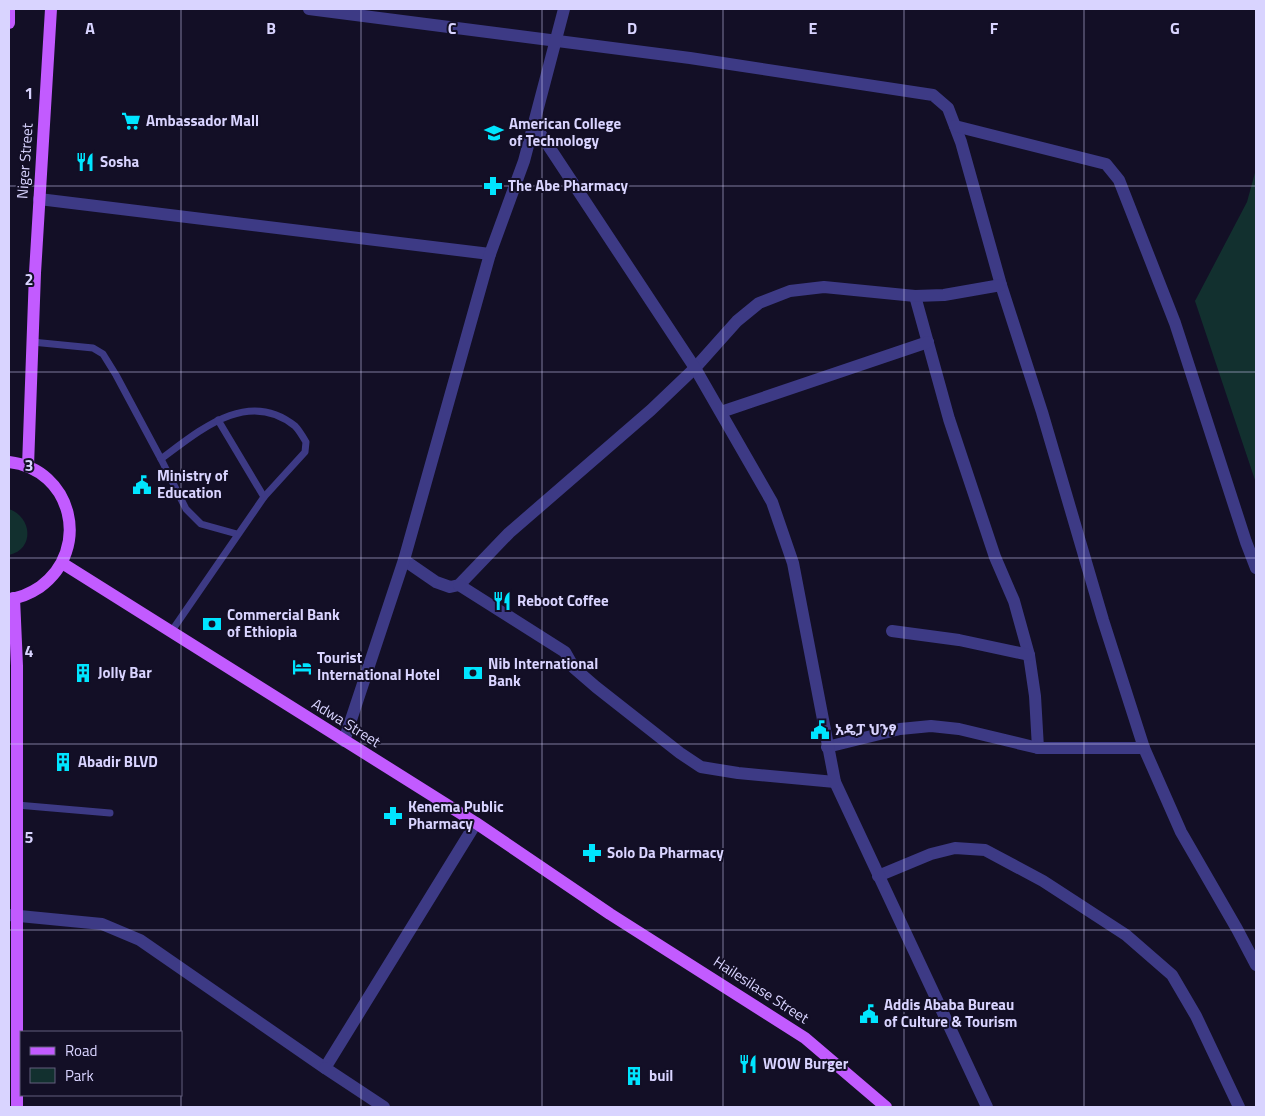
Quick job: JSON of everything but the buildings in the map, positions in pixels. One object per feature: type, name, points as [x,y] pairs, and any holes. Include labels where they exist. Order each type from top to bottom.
[{"type":"main road","points":[[9,9],[9,23]]},
{"type":"main road","name":"Niger Street","points":[[28,466],[39,200],[51,9]]},
{"type":"main road","points":[[9,462],[28,466],[41,473],[56,487],[66,505],[71,524],[69,544],[62,564],[50,580],[34,592],[11,599],[16,666],[17,805],[13,915],[17,1107]]},
{"type":"main road","name":"Adwa Street","points":[[62,564],[476,823],[610,914]]},
{"type":"main road","name":"Hailesilase Street","points":[[610,914],[805,1038],[886,1107]]},
{"type":"street","points":[[309,9],[690,58],[933,94],[948,108],[962,142],[1001,285],[1042,412],[1100,611],[1144,748],[1181,832],[1238,929],[1256,965]]},
{"type":"street","points":[[344,741],[404,560],[490,254],[524,161],[564,9]]},
{"type":"street","points":[[534,124],[695,368],[772,502],[792,564],[806,625],[827,747],[835,782],[987,1107]]},
{"type":"street","points":[[955,126],[1106,164],[1119,180],[1175,323],[1256,568]]},
{"type":"street","points":[[39,200],[490,254]]},
{"type":"street","points":[[404,560],[436,582],[450,587],[459,585],[509,533],[651,410],[695,368],[737,321],[759,303],[790,291],[824,287],[915,296],[944,295],[1001,285]]},
{"type":"street","points":[[915,296],[949,419],[995,557],[1014,601],[1029,655],[1035,696],[1038,748]]},
{"type":"street","points":[[721,412],[928,342]]},
{"type":"street","points":[[459,585],[565,652],[574,668],[596,687],[680,753],[701,767],[738,773],[835,782]]},
{"type":"street","points":[[892,631],[959,640],[1029,655]]},
{"type":"street","points":[[827,747],[900,729],[931,726],[959,729],[1038,748],[1144,748]]},
{"type":"street","points":[[326,1068],[476,823]]},
{"type":"street","points":[[878,876],[931,854],[955,848],[985,850],[1051,886],[1126,934],[1172,975],[1196,1016],[1239,1107]]},
{"type":"street","points":[[13,915],[102,924],[140,940],[384,1106]]},
{"type":"lane","points":[[32,342],[93,348],[103,354],[161,459],[186,509],[201,524],[237,534]]},
{"type":"lane","points":[[161,459],[218,420],[242,411],[256,410],[272,414],[296,427],[306,442],[305,452],[264,497],[171,632]]},
{"type":"lane","points":[[218,420],[264,497]]},
{"type":"lane","points":[[17,805],[110,813]]},
{"type":"green space","points":[[1256,169],[1256,483],[1195,301],[1247,202]]},
{"type":"green space","points":[[9,509],[17,513],[22,519],[26,525],[27,533],[23,546],[17,552],[9,555]]},
{"type":"place","name":"Ambassador Mall","points":[[131,121]]},
{"type":"place","name":"American College of Technology","points":[[494,133]]},
{"type":"place","name":"Sosha","points":[[85,162]]},
{"type":"place","name":"The Abe Pharmacy","points":[[493,186]]},
{"type":"place","name":"Ministry of Education","points":[[142,485]]},
{"type":"place","name":"Reboot Coffee","points":[[502,601]]},
{"type":"place","name":"Commercial Bank of Ethiopia","points":[[212,624]]},
{"type":"place","name":"Tourist International Hotel","points":[[302,667]]},
{"type":"place","name":"Jolly Bar","points":[[83,673]]},
{"type":"place","name":"Nib International Bank","points":[[473,673]]},
{"type":"place","name":"አዴፓ ህንፃ","points":[[820,730]]},
{"type":"place","name":"Abadir BLVD","points":[[63,762]]},
{"type":"place","name":"Kenema Public Pharmacy","points":[[393,816]]},
{"type":"place","name":"Solo Da Pharmacy","points":[[592,853]]},
{"type":"place","name":"Addis Ababa Bureau of Culture & Tourism","points":[[869,1014]]},
{"type":"place","name":"WOW Burger","points":[[748,1064]]},
{"type":"place","name":"buil","points":[[634,1076]]}]
